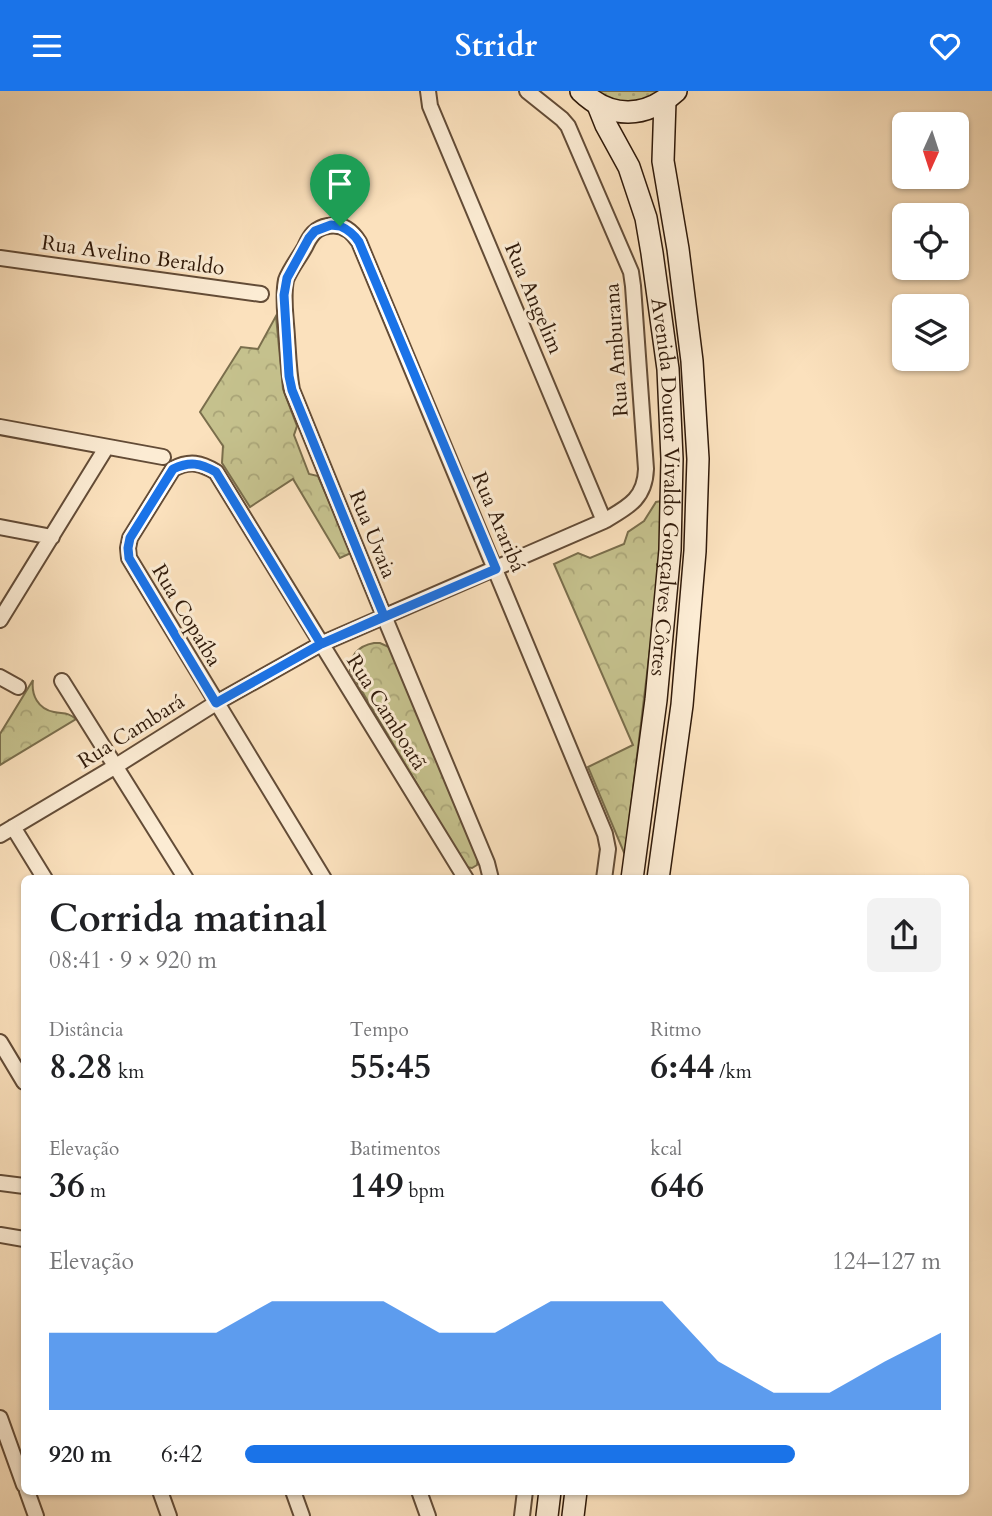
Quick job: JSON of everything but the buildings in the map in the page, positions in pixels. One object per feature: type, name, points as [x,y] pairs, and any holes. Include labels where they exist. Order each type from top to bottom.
[{"type":"main road","points":[[581,91],[598,105],[632,113],[649,110],[671,96]]},
{"type":"main road","name":"Avenida Doutor Vivaldo Gonçalves Côrtes","points":[[659,875],[682,705],[695,551],[698,459],[692,361],[678,249],[663,161],[671,96]]},
{"type":"main road","name":"Avenida Doutor Vivaldo Gonçalves Côrtes","points":[[598,105],[629,167],[646,218],[669,381],[672,459],[670,550],[656,700],[633,875]]},
{"type":"main road","points":[[547,1516],[550,1495]]},
{"type":"main road","points":[[573,1516],[576,1495]]},
{"type":"street","name":"Rua Angelim","points":[[428,91],[430,106],[604,521]]},
{"type":"street","name":"Rua Amburana","points":[[527,91],[562,118],[568,126],[631,272],[646,469],[642,490],[628,507]]},
{"type":"street","name":"Rua Araribá","points":[[309,238],[315,231],[331,225],[348,229],[359,242],[605,834],[608,849],[605,875]]},
{"type":"street","name":"Rua Uvaia","points":[[309,238],[287,278],[284,295],[292,390],[490,875]]},
{"type":"street","name":"Rua Avelino Beraldo","points":[[0,258],[261,294]]},
{"type":"street","points":[[0,427],[163,457]]},
{"type":"street","points":[[0,620],[106,447]]},
{"type":"street","name":"Rua Copaíba","points":[[203,465],[183,464],[173,469],[130,538],[129,558],[322,875]]},
{"type":"street","name":"Rua Camboatã","points":[[203,465],[216,472],[463,875]]},
{"type":"street","name":"Rua Cambará","points":[[6,831],[216,703],[321,644],[604,521],[628,507]]},
{"type":"street","points":[[0,527],[52,537]]},
{"type":"street","points":[[0,677],[18,687]]},
{"type":"street","points":[[62,681],[184,875]]},
{"type":"street","points":[[6,831],[42,875]]},
{"type":"street","points":[[469,875],[487,863]]},
{"type":"street","points":[[0,1042],[21,1077]]},
{"type":"street","points":[[1,1184],[21,1186]]},
{"type":"street","points":[[1,1235],[21,1238]]},
{"type":"street","points":[[0,1417],[21,1476]]},
{"type":"street","points":[[28,1495],[36,1516]]},
{"type":"street","points":[[161,1495],[169,1516]]},
{"type":"street","points":[[294,1495],[302,1516]]},
{"type":"street","points":[[420,1495],[428,1516]]},
{"type":"street","points":[[522,1516],[525,1495]]},
{"type":"green space","points":[[589,91],[668,91],[629,107]]},
{"type":"green space","points":[[276,316],[283,389],[297,426],[294,435],[309,474],[318,476],[351,553],[340,558],[293,479],[250,507],[222,463],[223,446],[200,412],[241,347],[258,349]]},
{"type":"green space","points":[[662,501],[658,583],[625,855],[588,767],[633,745],[554,564],[578,553],[590,558],[624,544],[628,532],[644,521],[656,502]]},
{"type":"green space","points":[[374,643],[391,648],[478,858],[477,865],[472,868],[466,867],[350,671],[356,652]]},
{"type":"green space","points":[[33,680],[33,691],[40,705],[76,719],[0,765],[0,734]]},
{"type":"route","points":[[340,226],[331,225],[315,231],[287,278],[284,295],[289,376],[292,390],[384,616],[321,644],[216,703],[129,558],[130,538],[173,469],[183,464],[203,465],[216,472],[321,644],[496,569],[359,242],[348,229],[340,226]]}]
